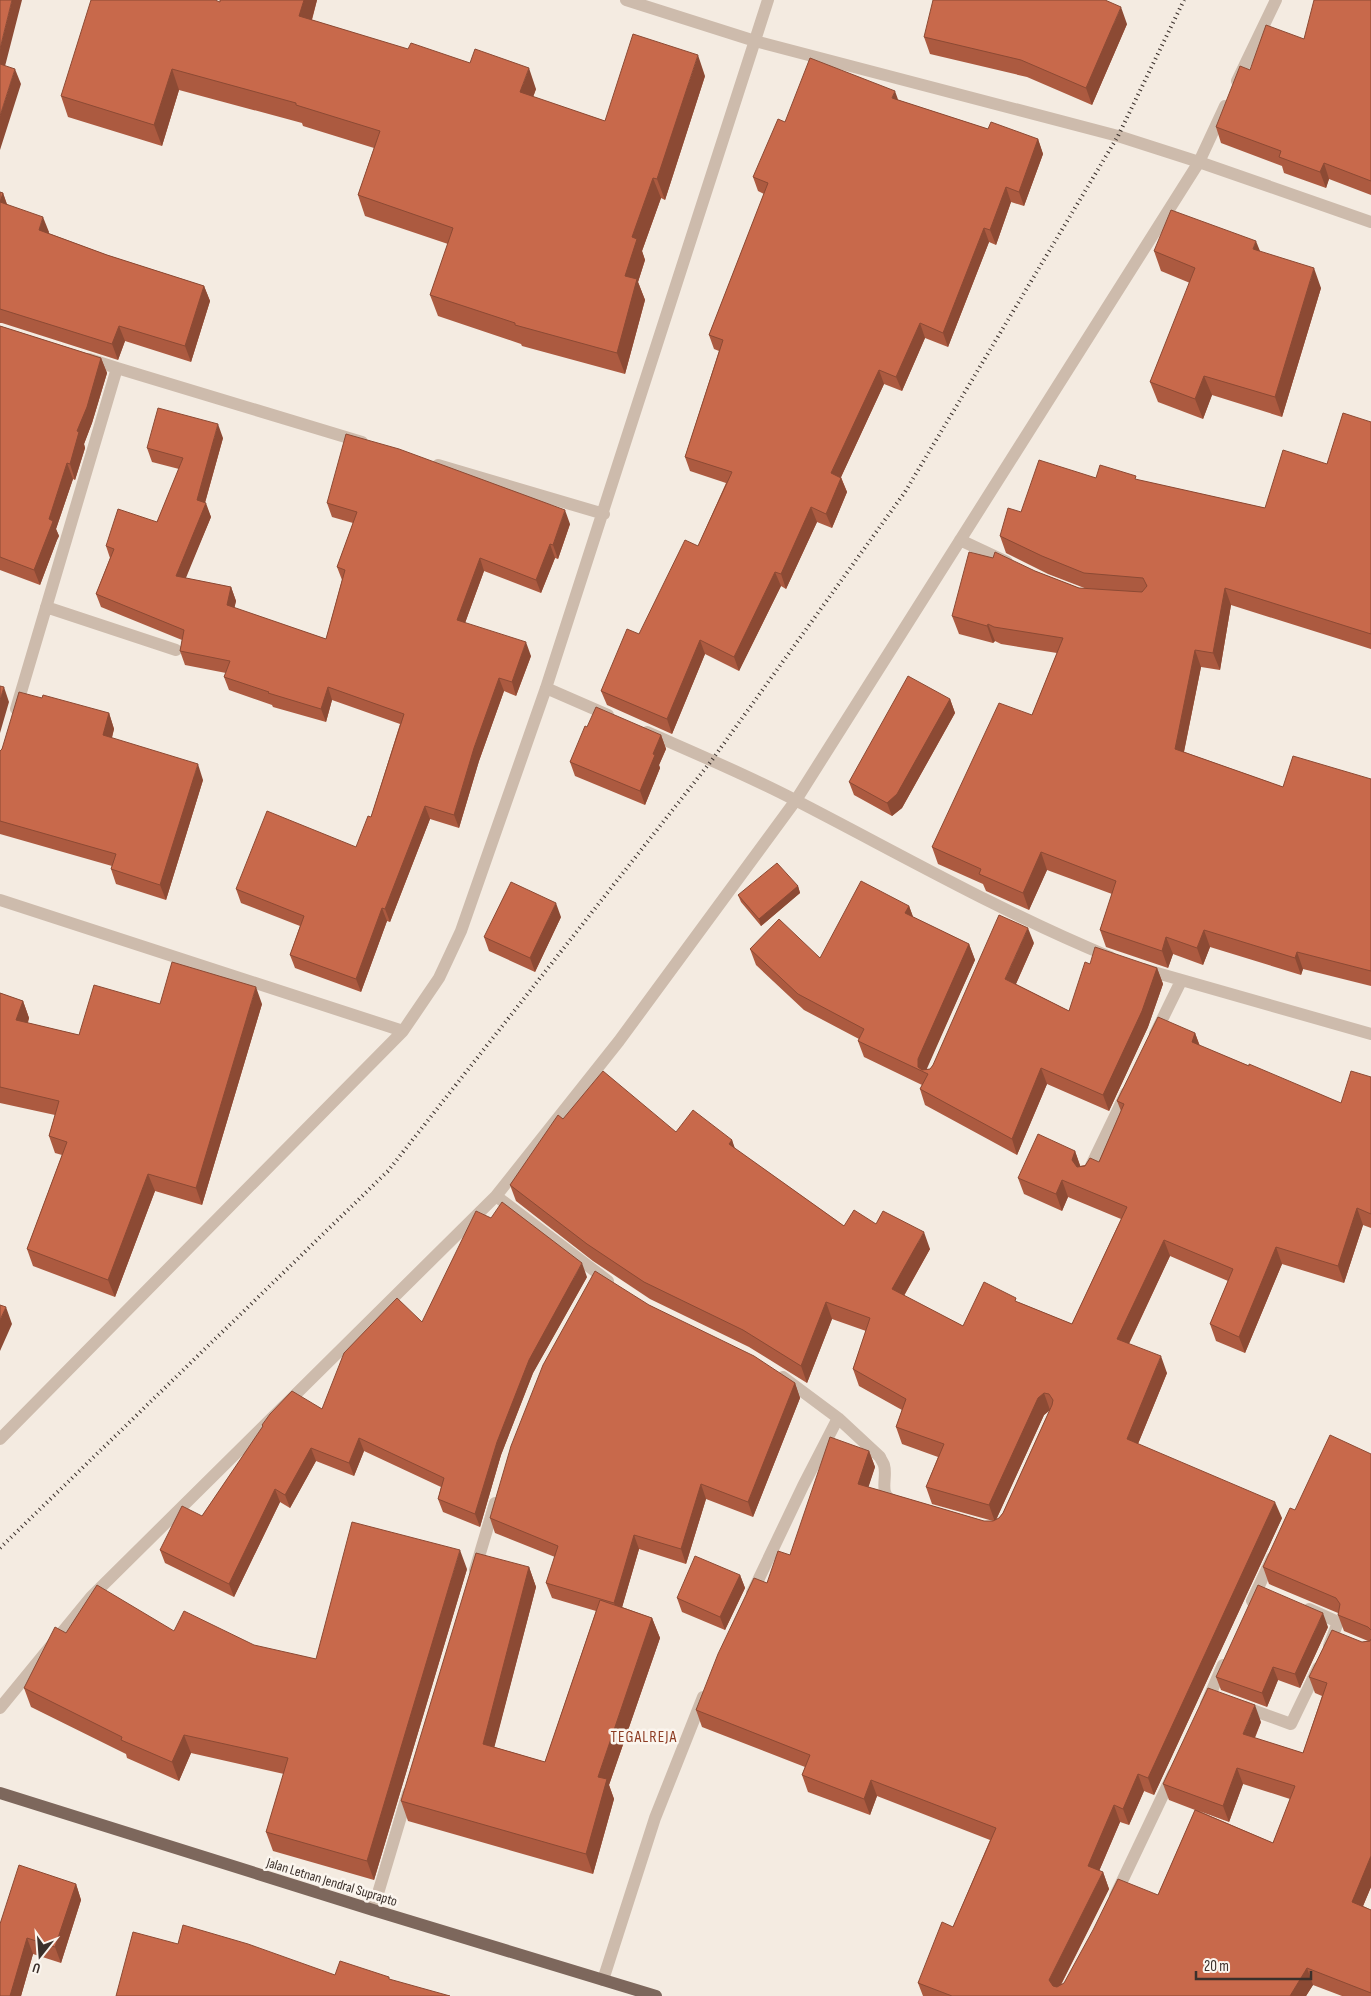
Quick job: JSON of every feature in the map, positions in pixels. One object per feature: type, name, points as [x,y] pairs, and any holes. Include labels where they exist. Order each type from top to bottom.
[{"type":"main road","name":"Jalan Letnan Jendral Suprapto","points":[[0,1794],[656,1996]]},
{"type":"street","points":[[626,0],[755,40],[1118,136],[1371,222]]},
{"type":"street","points":[[0,1439],[403,1031],[439,978],[461,931],[546,688],[604,514],[768,0]]},
{"type":"street","points":[[0,1708],[91,1597],[496,1196],[619,1040],[796,800],[1199,162],[1276,0]]},
{"type":"street","points":[[81,357],[375,446]]},
{"type":"street","points":[[11,725],[117,368]]},
{"type":"street","points":[[422,460],[604,514]]},
{"type":"street","points":[[960,540],[1020,568]]},
{"type":"street","points":[[46,607],[176,650]]},
{"type":"street","points":[[546,688],[616,719]]},
{"type":"street","points":[[634,726],[796,800],[1003,915],[1124,962],[1371,1034]]},
{"type":"street","points":[[0,900],[403,1031]]},
{"type":"street","points":[[1151,1043],[1181,980]]},
{"type":"street","points":[[1086,1176],[1134,1078]]},
{"type":"street","points":[[496,1196],[595,1278],[622,1290]]},
{"type":"street","points":[[773,1371],[838,1418],[880,1457],[884,1465],[884,1491],[886,1497],[907,1505]]},
{"type":"street","points":[[745,1607],[838,1418]]},
{"type":"street","points":[[472,1580],[498,1495]]},
{"type":"street","points":[[1246,1615],[1263,1590],[1277,1547]]},
{"type":"street","points":[[1219,1698],[1291,1724],[1339,1638],[1338,1622],[1294,1603]]},
{"type":"street","points":[[1202,1712],[1219,1698],[1230,1650]]},
{"type":"street","points":[[603,1980],[655,1818],[709,1683]]},
{"type":"street","points":[[1109,1908],[1178,1765]]},
{"type":"street","points":[[373,1910],[413,1778]]},
{"type":"building","points":[[0,0],[12,0],[0,49]]},
{"type":"building","points":[[91,0],[215,0],[220,2],[220,0],[304,0],[299,16],[408,49],[411,43],[470,63],[475,49],[529,68],[520,92],[605,121],[633,34],[698,55],[657,179],[653,178],[632,237],[637,239],[625,276],[637,279],[617,353],[515,325],[515,323],[430,295],[453,228],[358,195],[380,131],[296,105],[296,103],[172,69],[154,125],[61,96]]},
{"type":"building","points":[[933,0],[1105,0],[1121,7],[1086,88],[1021,60],[924,37]]},
{"type":"building","points":[[1314,0],[1371,0],[1371,181],[1324,163],[1320,172],[1279,157],[1281,151],[1216,127],[1240,66],[1250,70],[1266,25],[1304,39]]},
{"type":"building","points":[[810,58],[895,91],[892,98],[988,129],[991,122],[1038,139],[1019,192],[1006,187],[990,230],[984,228],[943,333],[920,323],[896,377],[879,370],[831,473],[841,478],[826,514],[811,507],[781,574],[775,572],[734,657],[700,640],[667,719],[601,691],[627,629],[639,634],[685,540],[698,546],[732,472],[685,457],[723,340],[709,335],[768,183],[753,177],[778,119],[785,122]]},
{"type":"building","points":[[0,64],[15,69],[0,116]]},
{"type":"building","points":[[0,202],[43,217],[39,230],[107,255],[204,286],[185,346],[119,326],[112,344],[0,309]]},
{"type":"building","points":[[1171,210],[1256,241],[1253,249],[1314,268],[1275,397],[1204,376],[1195,399],[1150,382],[1195,268],[1154,251]]},
{"type":"building","points":[[0,326],[101,358],[87,407],[77,431],[79,432],[70,464],[67,463],[49,519],[53,521],[34,570],[0,557]]},
{"type":"building","points":[[158,408],[218,424],[197,500],[206,503],[176,576],[231,587],[227,605],[326,639],[345,570],[337,567],[357,512],[327,503],[346,434],[399,449],[565,510],[553,545],[550,544],[536,580],[480,558],[457,620],[526,642],[512,682],[499,678],[474,748],[454,815],[425,806],[385,909],[382,908],[356,979],[290,955],[304,916],[236,889],[267,811],[356,847],[368,816],[371,817],[404,714],[328,687],[321,709],[224,677],[230,661],[180,651],[184,630],[96,594],[114,549],[106,546],[118,509],[157,522],[183,458],[147,448]]},
{"type":"building","points":[[1343,413],[1371,422],[1371,634],[1225,588],[1213,653],[1195,650],[1175,749],[1283,787],[1293,756],[1371,779],[1371,971],[1297,952],[1295,958],[1204,930],[1197,948],[1166,937],[1162,951],[1100,930],[1116,881],[1041,852],[1023,893],[979,874],[981,869],[932,847],[999,703],[1032,715],[1063,638],[994,627],[988,624],[987,626],[952,616],[969,552],[993,558],[995,552],[1035,571],[1079,588],[1142,592],[1147,586],[1143,578],[1084,573],[1000,536],[1008,508],[1021,512],[1039,460],[1096,478],[1100,465],[1136,476],[1135,479],[1265,508],[1283,450],[1327,464]]},
{"type":"building","points":[[908,676],[950,699],[897,794],[887,803],[849,782]]},
{"type":"building","points":[[0,686],[4,687],[0,700]]},
{"type":"building","points":[[19,692],[42,698],[43,695],[109,713],[103,735],[198,764],[160,885],[111,869],[116,854],[0,821],[0,751]]},
{"type":"building","points":[[596,707],[661,735],[640,791],[570,762],[585,726],[587,727]]},
{"type":"building","points":[[777,863],[798,886],[759,919],[738,895]]},
{"type":"building","points":[[861,881],[909,906],[905,913],[969,944],[918,1059],[918,1067],[922,1070],[930,1069],[933,1065],[999,915],[1028,928],[1005,979],[1069,1011],[1085,962],[1090,964],[1095,947],[1157,968],[1142,1011],[1103,1095],[1041,1068],[1012,1139],[920,1089],[928,1074],[858,1041],[864,1029],[798,994],[750,949],[779,919],[820,958]]},
{"type":"building","points":[[511,882],[556,903],[530,958],[484,937]]},
{"type":"building","points":[[172,962],[256,987],[196,1188],[148,1174],[108,1280],[27,1249],[67,1142],[49,1136],[59,1101],[0,1087],[0,993],[23,1001],[16,1020],[79,1035],[94,985],[160,1004]]},
{"type":"building","points":[[1158,1017],[1195,1033],[1192,1042],[1341,1103],[1351,1071],[1371,1077],[1371,1214],[1357,1208],[1338,1266],[1276,1247],[1239,1337],[1210,1324],[1233,1269],[1164,1240],[1117,1339],[1161,1356],[1127,1439],[1275,1502],[1148,1778],[1138,1774],[1123,1809],[1114,1805],[1088,1866],[1103,1872],[1049,1980],[1053,1986],[1057,1987],[1064,1983],[1118,1879],[1158,1895],[1195,1810],[1273,1843],[1295,1786],[1237,1768],[1223,1806],[1163,1784],[1208,1688],[1255,1705],[1243,1734],[1303,1753],[1327,1683],[1309,1677],[1332,1630],[1362,1642],[1370,1641],[1371,1639],[1371,1856],[1352,1902],[1371,1910],[1371,1993],[1307,1968],[1290,1996],[952,1996],[918,1983],[942,1922],[953,1927],[996,1828],[871,1780],[864,1799],[802,1775],[810,1755],[696,1710],[718,1654],[754,1578],[767,1583],[778,1551],[790,1555],[830,1437],[869,1451],[858,1484],[984,1521],[993,1521],[1003,1513],[1053,1400],[1049,1394],[1044,1393],[1038,1398],[989,1505],[926,1487],[944,1444],[896,1427],[906,1399],[853,1369],[870,1318],[826,1302],[801,1366],[743,1330],[644,1282],[587,1244],[510,1185],[558,1115],[563,1119],[603,1071],[676,1132],[693,1110],[732,1140],[729,1144],[844,1226],[854,1210],[876,1224],[883,1211],[924,1232],[892,1289],[963,1326],[984,1282],[1016,1298],[1015,1301],[1072,1324],[1127,1207],[1062,1180],[1056,1194],[1018,1178],[1038,1134],[1075,1151],[1072,1160],[1077,1167],[1085,1166],[1090,1158],[1099,1162],[1124,1104],[1117,1101]]},
{"type":"building","points":[[502,1202],[582,1263],[529,1360],[497,1442],[475,1514],[438,1499],[444,1478],[359,1438],[349,1463],[311,1448],[285,1495],[275,1489],[229,1584],[160,1550],[182,1506],[202,1516],[262,1425],[292,1391],[322,1409],[344,1353],[397,1298],[422,1322],[476,1211],[491,1218]]},
{"type":"building","points":[[595,1271],[649,1305],[754,1356],[795,1383],[748,1502],[701,1484],[681,1549],[634,1535],[614,1603],[546,1583],[558,1546],[490,1518],[511,1446],[543,1365]]},
{"type":"building","points":[[0,1305],[6,1307],[0,1320]]},
{"type":"building","points":[[1330,1435],[1371,1454],[1371,1630],[1338,1615],[1340,1604],[1336,1598],[1263,1567],[1290,1508],[1295,1510]]},
{"type":"building","points":[[352,1522],[460,1550],[367,1861],[266,1832],[288,1758],[184,1735],[172,1762],[121,1740],[122,1737],[24,1688],[55,1627],[66,1633],[97,1585],[174,1631],[184,1611],[254,1645],[316,1659]]},
{"type":"building","points":[[476,1553],[529,1567],[483,1744],[545,1762],[600,1600],[652,1618],[598,1777],[607,1779],[586,1854],[401,1801]]},
{"type":"building","points":[[695,1556],[740,1575],[720,1617],[677,1598]]},
{"type":"building","points":[[1258,1585],[1323,1613],[1295,1674],[1273,1667],[1262,1693],[1216,1677]]},
{"type":"building","points":[[19,1865],[76,1884],[55,1947],[27,1938],[10,1996],[0,1996],[0,1924]]},
{"type":"building","points":[[183,1925],[248,1944],[335,1975],[340,1961],[389,1977],[389,1979],[450,1996],[116,1996],[133,1932],[178,1944]]},
{"type":"railway","points":[[0,1548],[388,1171],[712,760],[905,492],[1118,136],[1184,0]]},
{"type":"district","name":"TEGALREJA","points":[[644,1737]]}]
